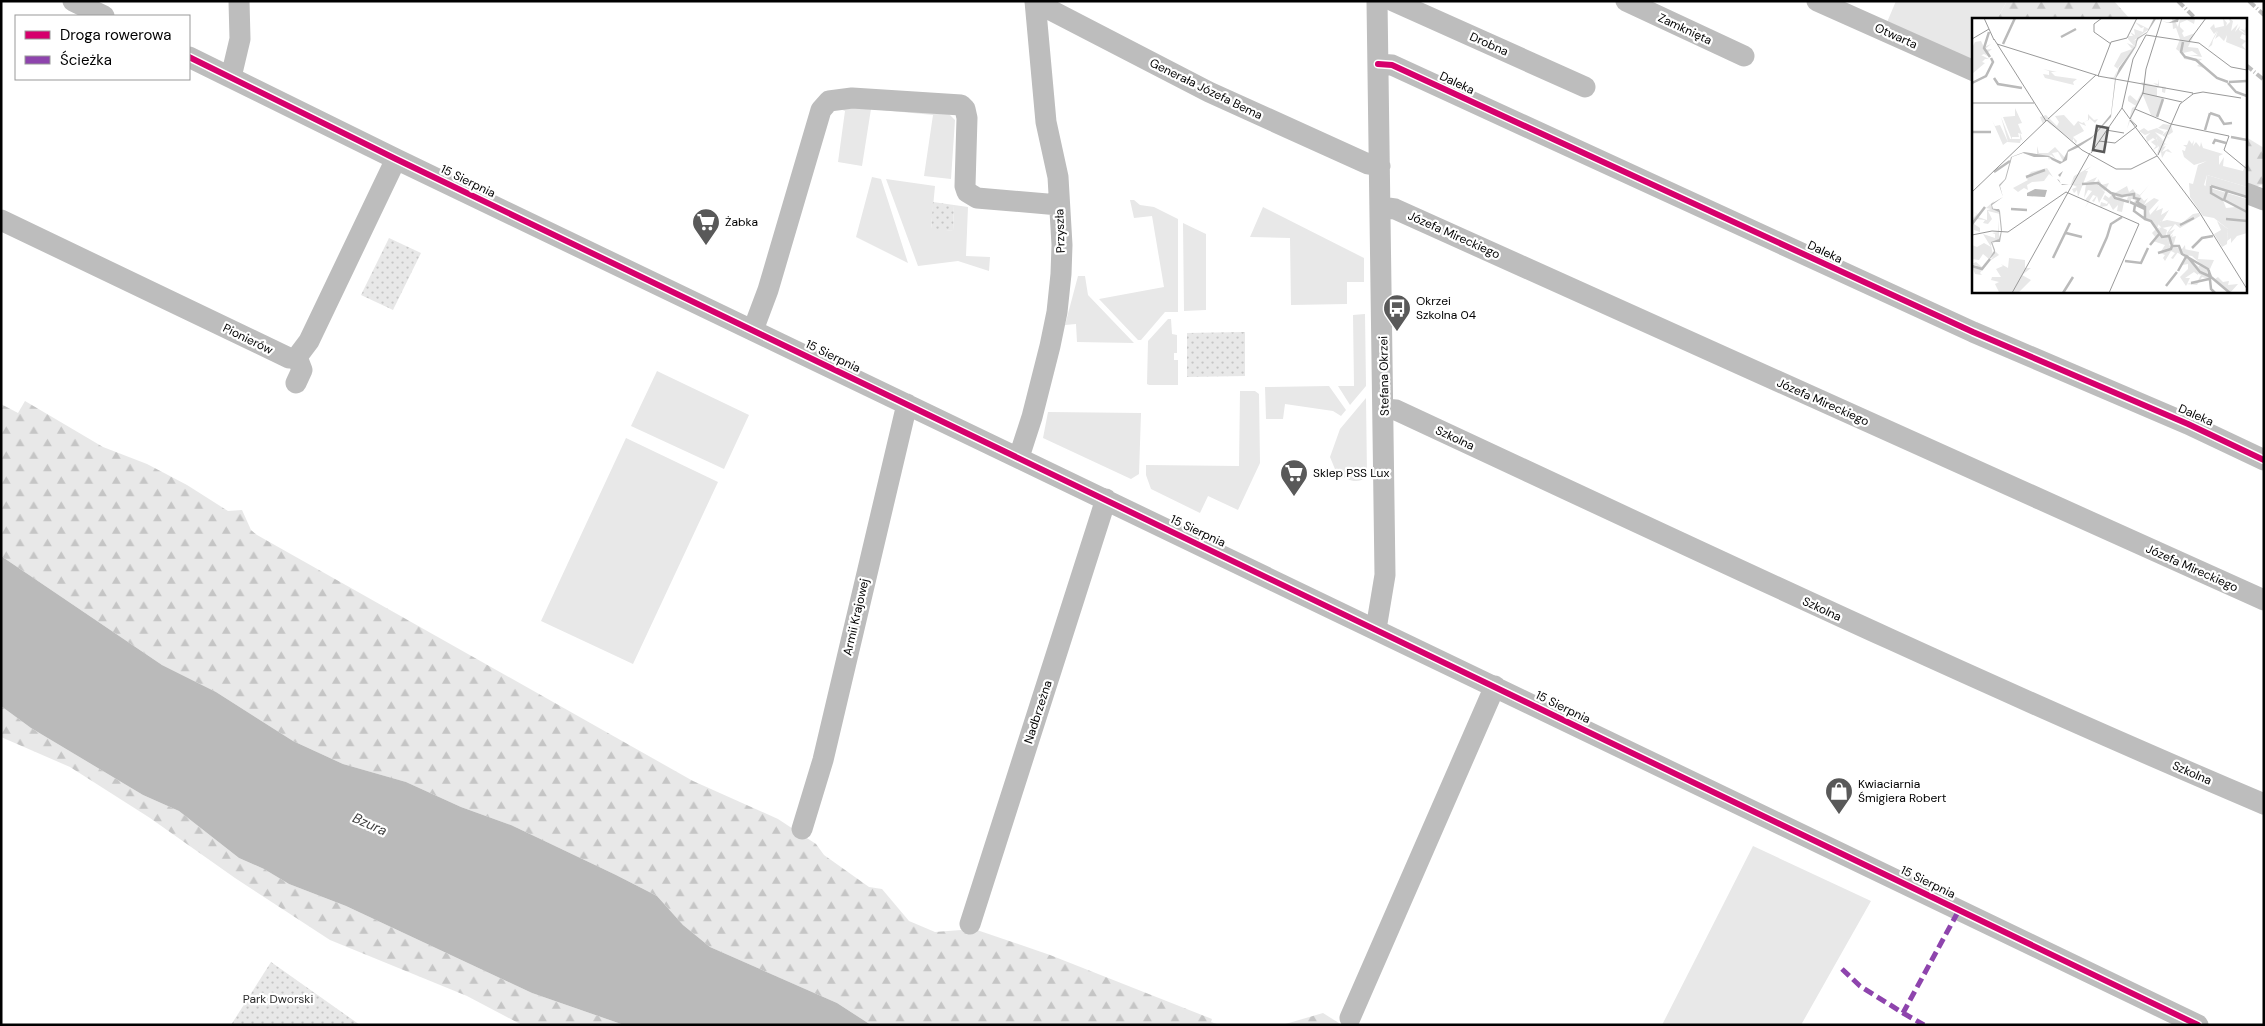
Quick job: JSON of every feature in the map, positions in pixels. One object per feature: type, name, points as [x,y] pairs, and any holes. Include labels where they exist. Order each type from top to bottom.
[{"type":"street","points":[[73,1],[102,15]]},
{"type":"street","points":[[232,77],[240,39],[239,1]]},
{"type":"street","name":"Stefana Okrzei","points":[[1376,629],[1385,575],[1377,1]]},
{"type":"street","name":"Drobna","points":[[1393,1],[1585,87]]},
{"type":"street","name":"Zamknięta","points":[[1626,1],[1744,56]]},
{"type":"street","name":"Otwarta","points":[[1818,1],[1972,70]]},
{"type":"street","name":"Generała Józefa Bema","points":[[1035,2],[1209,92],[1368,164],[1380,166]]},
{"type":"street","name":"Przyszła","points":[[1019,457],[1032,417],[1057,312],[1062,245],[1058,177],[1046,122],[1035,2]]},
{"type":"street","name":"15 Sierpnia","points":[[190,57],[396,160],[1019,457],[2198,1025]]},
{"type":"street","name":"Daleka","points":[[1378,64],[1392,65],[1973,332],[2188,424],[2264,460]]},
{"type":"street","points":[[754,330],[768,290],[821,110],[830,100],[852,98],[961,105],[965,109],[967,118],[965,186],[967,192],[977,198],[1059,205]]},
{"type":"street","points":[[296,383],[302,370],[297,357],[309,341],[396,160]]},
{"type":"street","points":[[2248,194],[2264,200]]},
{"type":"street","name":"Józefa Mireckiego","points":[[1381,207],[1394,209],[2264,600]]},
{"type":"street","name":"Pionierów","points":[[1,220],[288,358],[297,357]]},
{"type":"street","name":"Armii Krajowej","points":[[802,828],[823,760],[906,404]]},
{"type":"street","name":"Szkolna","points":[[1384,409],[1396,410],[1888,639],[2120,743],[2264,804]]},
{"type":"street","name":"Nadbrzeżna","points":[[970,924],[1106,499]]},
{"type":"street","points":[[1350,1018],[1495,686]]},
{"type":"green space","points":[[1896,1],[2007,1],[1998,18],[1972,18],[1972,62],[1885,27]]},
{"type":"green space","points":[[2007,1],[2114,1],[2129,18],[1998,18]]},
{"type":"green space","points":[[844,105],[945,110],[955,120],[951,179],[924,176],[933,115],[871,109],[862,166],[838,162],[845,111],[840,109]]},
{"type":"green space","points":[[2248,138],[2264,148],[2264,184],[2255,187],[2248,184]]},
{"type":"green space","points":[[872,177],[881,179],[908,263],[856,237]]},
{"type":"green space","points":[[886,179],[935,186],[931,228],[953,231],[954,205],[968,207],[966,256],[990,257],[989,271],[958,261],[918,266]]},
{"type":"green space","points":[[1130,200],[1134,200],[1140,205],[1154,207],[1178,219],[1178,312],[1165,312],[1141,340],[1138,340],[1099,299],[1164,287],[1152,216],[1134,218]]},
{"type":"green space","points":[[933,202],[954,205],[953,231],[931,229]]},
{"type":"green space","points":[[1263,207],[1364,258],[1364,282],[1347,282],[1347,304],[1291,305],[1290,238],[1250,237]]},
{"type":"green space","points":[[1183,223],[1206,234],[1206,310],[1184,311]]},
{"type":"green space","points":[[389,238],[421,253],[393,310],[361,295]]},
{"type":"green space","points":[[1078,276],[1085,276],[1088,295],[1134,343],[1077,342],[1076,324],[1065,325]]},
{"type":"green space","points":[[1365,314],[1366,386],[1350,405],[1338,386],[1354,386],[1353,315]]},
{"type":"green space","points":[[1168,319],[1171,319],[1172,334],[1177,335],[1177,353],[1174,353],[1174,360],[1178,360],[1178,385],[1149,385],[1147,384],[1148,341]]},
{"type":"green space","points":[[1245,332],[1245,376],[1187,377],[1187,333]]},
{"type":"green space","points":[[657,371],[749,415],[724,469],[631,426]]},
{"type":"green space","points":[[1329,386],[1346,410],[1341,416],[1333,411],[1285,404],[1283,419],[1266,419],[1265,387]]},
{"type":"green space","points":[[1240,391],[1255,391],[1259,394],[1260,463],[1238,510],[1208,496],[1200,513],[1151,489],[1146,475],[1146,465],[1239,466]]},
{"type":"green space","points":[[1366,398],[1367,476],[1360,481],[1352,481],[1337,474],[1330,457],[1340,429]]},
{"type":"green space","points":[[25,401],[103,447],[147,464],[187,485],[228,511],[242,510],[251,530],[257,535],[693,781],[778,819],[816,844],[824,855],[869,887],[882,889],[909,921],[935,932],[974,929],[1050,955],[1212,1019],[1211,1022],[1220,1025],[871,1025],[837,1003],[710,947],[683,925],[657,896],[616,875],[511,825],[461,807],[406,782],[343,764],[293,741],[216,692],[162,665],[1,556],[1,404],[18,413]]},
{"type":"green space","points":[[1048,412],[1141,413],[1139,474],[1131,479],[1043,438]]},
{"type":"green space","points":[[626,438],[718,482],[633,664],[541,621]]},
{"type":"green space","points":[[1,706],[31,728],[143,795],[179,811],[239,858],[264,869],[289,884],[346,906],[532,993],[624,1025],[522,1025],[467,996],[330,940],[235,878],[150,818],[70,767],[1,737]]},
{"type":"green space","points":[[1753,846],[1871,901],[1801,1025],[1662,1025]]},
{"type":"green space","name":"Park Dworski","points":[[271,962],[360,1025],[231,1025]]},
{"type":"green space","points":[[1323,1013],[1342,1025],[1282,1025]]},
{"type":"water","name":"Bzura","points":[[1,556],[162,665],[216,692],[293,741],[343,764],[406,782],[461,807],[511,825],[616,875],[657,896],[683,925],[710,947],[837,1003],[871,1025],[624,1025],[532,993],[346,906],[289,884],[264,869],[239,858],[179,811],[143,795],[31,728],[1,706]]},
{"type":"railway","points":[[2178,1],[2195,18]]},
{"type":"railway","points":[[2249,1],[2264,15]]},
{"type":"railway","points":[[2248,67],[2264,80]]},
{"type":"marked path","points":[[1842,969],[1860,986],[1903,1013],[1959,910]]},
{"type":"marked path","points":[[1903,1013],[1924,1025]]},
{"type":"cycle path","points":[[190,57],[396,159],[2198,1025]]},
{"type":"cycle path","points":[[1378,64],[1392,65],[1973,332],[2188,424],[2264,460]]},
{"type":"place","name":"Żabka","points":[[706,246]]},
{"type":"place","name":"Okrzei Szkolna 04","points":[[1397,332]]},
{"type":"place","name":"Sklep PSS Lux","points":[[1294,497]]},
{"type":"place","name":"Kwiaciarnia Śmigiera Robert","points":[[1839,815]]}]
